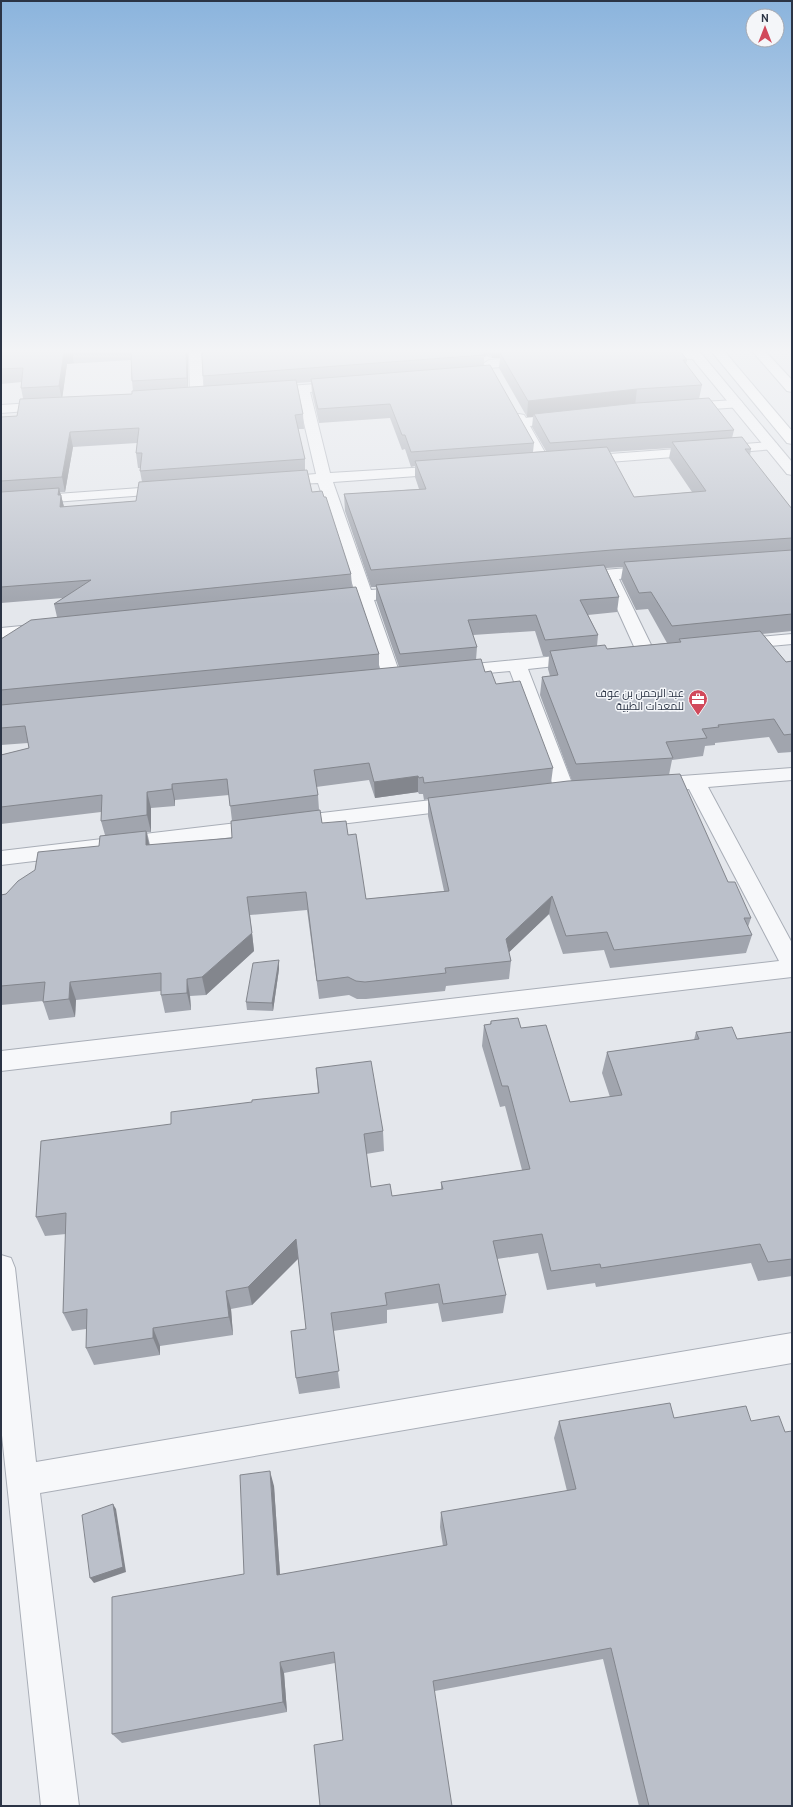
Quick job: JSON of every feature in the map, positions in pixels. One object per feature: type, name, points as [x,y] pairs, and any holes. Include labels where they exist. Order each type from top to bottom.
[{"type":"street","points":[[314,436],[324,478],[392,677]]},
{"type":"street","points":[[529,436],[544,463]]},
{"type":"street","points":[[763,436],[792,471]]},
{"type":"street","points":[[528,464],[771,446]]},
{"type":"street","points":[[269,482],[458,469]]},
{"type":"street","points":[[1,502],[182,489]]},
{"type":"street","points":[[562,578],[665,570]]},
{"type":"street","points":[[609,574],[646,653]]},
{"type":"street","points":[[317,600],[420,591]]},
{"type":"street","points":[[1,633],[56,627]]},
{"type":"street","points":[[723,645],[792,639]]},
{"type":"street","points":[[439,673],[593,658]]},
{"type":"street","points":[[517,666],[565,791]]},
{"type":"street","points":[[634,787],[792,774]]},
{"type":"street","points":[[696,782],[792,964]]},
{"type":"street","points":[[1,858],[478,801]]},
{"type":"street","points":[[1,1061],[792,968]]},
{"type":"street","points":[[1,1268],[22,1480],[60,1806]]},
{"type":"street","points":[[22,1480],[792,1348]]},
{"type":"building","points":[[1,436],[69,436],[62,477],[1,481]]},
{"type":"building","points":[[138,436],[300,436],[305,459],[140,471],[142,453],[136,453]]},
{"type":"building","points":[[405,436],[530,436],[534,443],[411,452]]},
{"type":"building","points":[[546,436],[644,436],[550,443]]},
{"type":"building","points":[[742,437],[751,449],[745,449],[792,509],[792,538],[612,550],[371,570],[344,494],[426,489],[415,461],[607,447],[634,497],[706,491],[672,442]]},
{"type":"building","points":[[307,470],[312,492],[322,491],[324,497],[326,497],[351,574],[54,604],[91,580],[1,587],[1,492],[59,488],[58,495],[61,495],[60,507],[136,501],[139,482]]},
{"type":"building","points":[[792,550],[792,614],[672,626],[651,592],[639,593],[624,562]]},
{"type":"building","points":[[604,565],[619,597],[580,600],[598,635],[545,640],[536,615],[468,620],[477,647],[400,654],[376,585]]},
{"type":"building","points":[[356,587],[379,654],[1,690],[1,639],[31,620]]},
{"type":"building","points":[[760,631],[786,662],[792,661],[792,734],[784,735],[774,719],[718,725],[719,727],[702,729],[707,738],[666,742],[673,758],[576,764],[542,677],[558,675],[550,651],[605,645],[607,649],[681,642],[679,639]]},
{"type":"building","points":[[481,659],[485,672],[491,671],[496,684],[520,681],[553,768],[424,783],[423,777],[419,778],[418,776],[374,782],[369,763],[314,770],[318,795],[230,806],[227,779],[172,784],[172,789],[147,792],[147,815],[101,821],[102,795],[1,807],[1,755],[29,748],[25,726],[1,728],[1,705]]},
{"type":"building","points":[[680,774],[728,882],[735,882],[751,918],[744,918],[752,935],[614,950],[607,932],[566,936],[552,896],[506,939],[511,961],[445,968],[446,973],[365,982],[356,981],[348,977],[317,981],[306,892],[247,897],[252,933],[202,977],[187,979],[187,993],[161,995],[161,973],[70,982],[69,999],[43,1002],[45,982],[1,986],[1,895],[6,894],[18,881],[35,870],[38,852],[99,846],[100,836],[146,831],[146,845],[232,838],[231,821],[320,810],[322,823],[346,821],[348,835],[356,834],[366,899],[449,891],[428,798],[568,781]]},
{"type":"building","points":[[279,960],[272,1003],[246,1002],[253,963]]},
{"type":"building","points":[[518,1018],[521,1028],[546,1025],[570,1102],[622,1095],[607,1052],[699,1039],[696,1032],[732,1027],[737,1039],[792,1032],[792,1259],[768,1262],[760,1244],[601,1268],[600,1264],[551,1271],[542,1234],[493,1241],[506,1295],[443,1304],[439,1284],[385,1293],[387,1305],[331,1313],[339,1371],[296,1378],[291,1331],[306,1329],[296,1239],[248,1287],[226,1291],[229,1317],[153,1328],[153,1338],[86,1348],[87,1309],[63,1313],[66,1213],[36,1217],[41,1141],[171,1124],[171,1112],[252,1102],[252,1100],[319,1093],[316,1068],[371,1061],[383,1131],[364,1134],[371,1187],[390,1184],[392,1196],[443,1189],[441,1182],[530,1169],[508,1086],[502,1086],[484,1025],[491,1024],[491,1021]]},
{"type":"building","points":[[670,1403],[674,1418],[746,1406],[751,1421],[779,1416],[785,1432],[792,1431],[792,1806],[649,1806],[611,1648],[433,1681],[452,1806],[320,1806],[314,1745],[343,1740],[334,1652],[280,1662],[283,1702],[112,1734],[112,1597],[244,1574],[240,1475],[270,1471],[277,1575],[447,1545],[441,1512],[576,1489],[559,1421]]},
{"type":"building","points":[[113,1504],[123,1567],[90,1578],[82,1515]]},
{"type":"place","name":"عبد الرحمن بن عوف للمعدات الطبية","points":[[698,716]]}]
